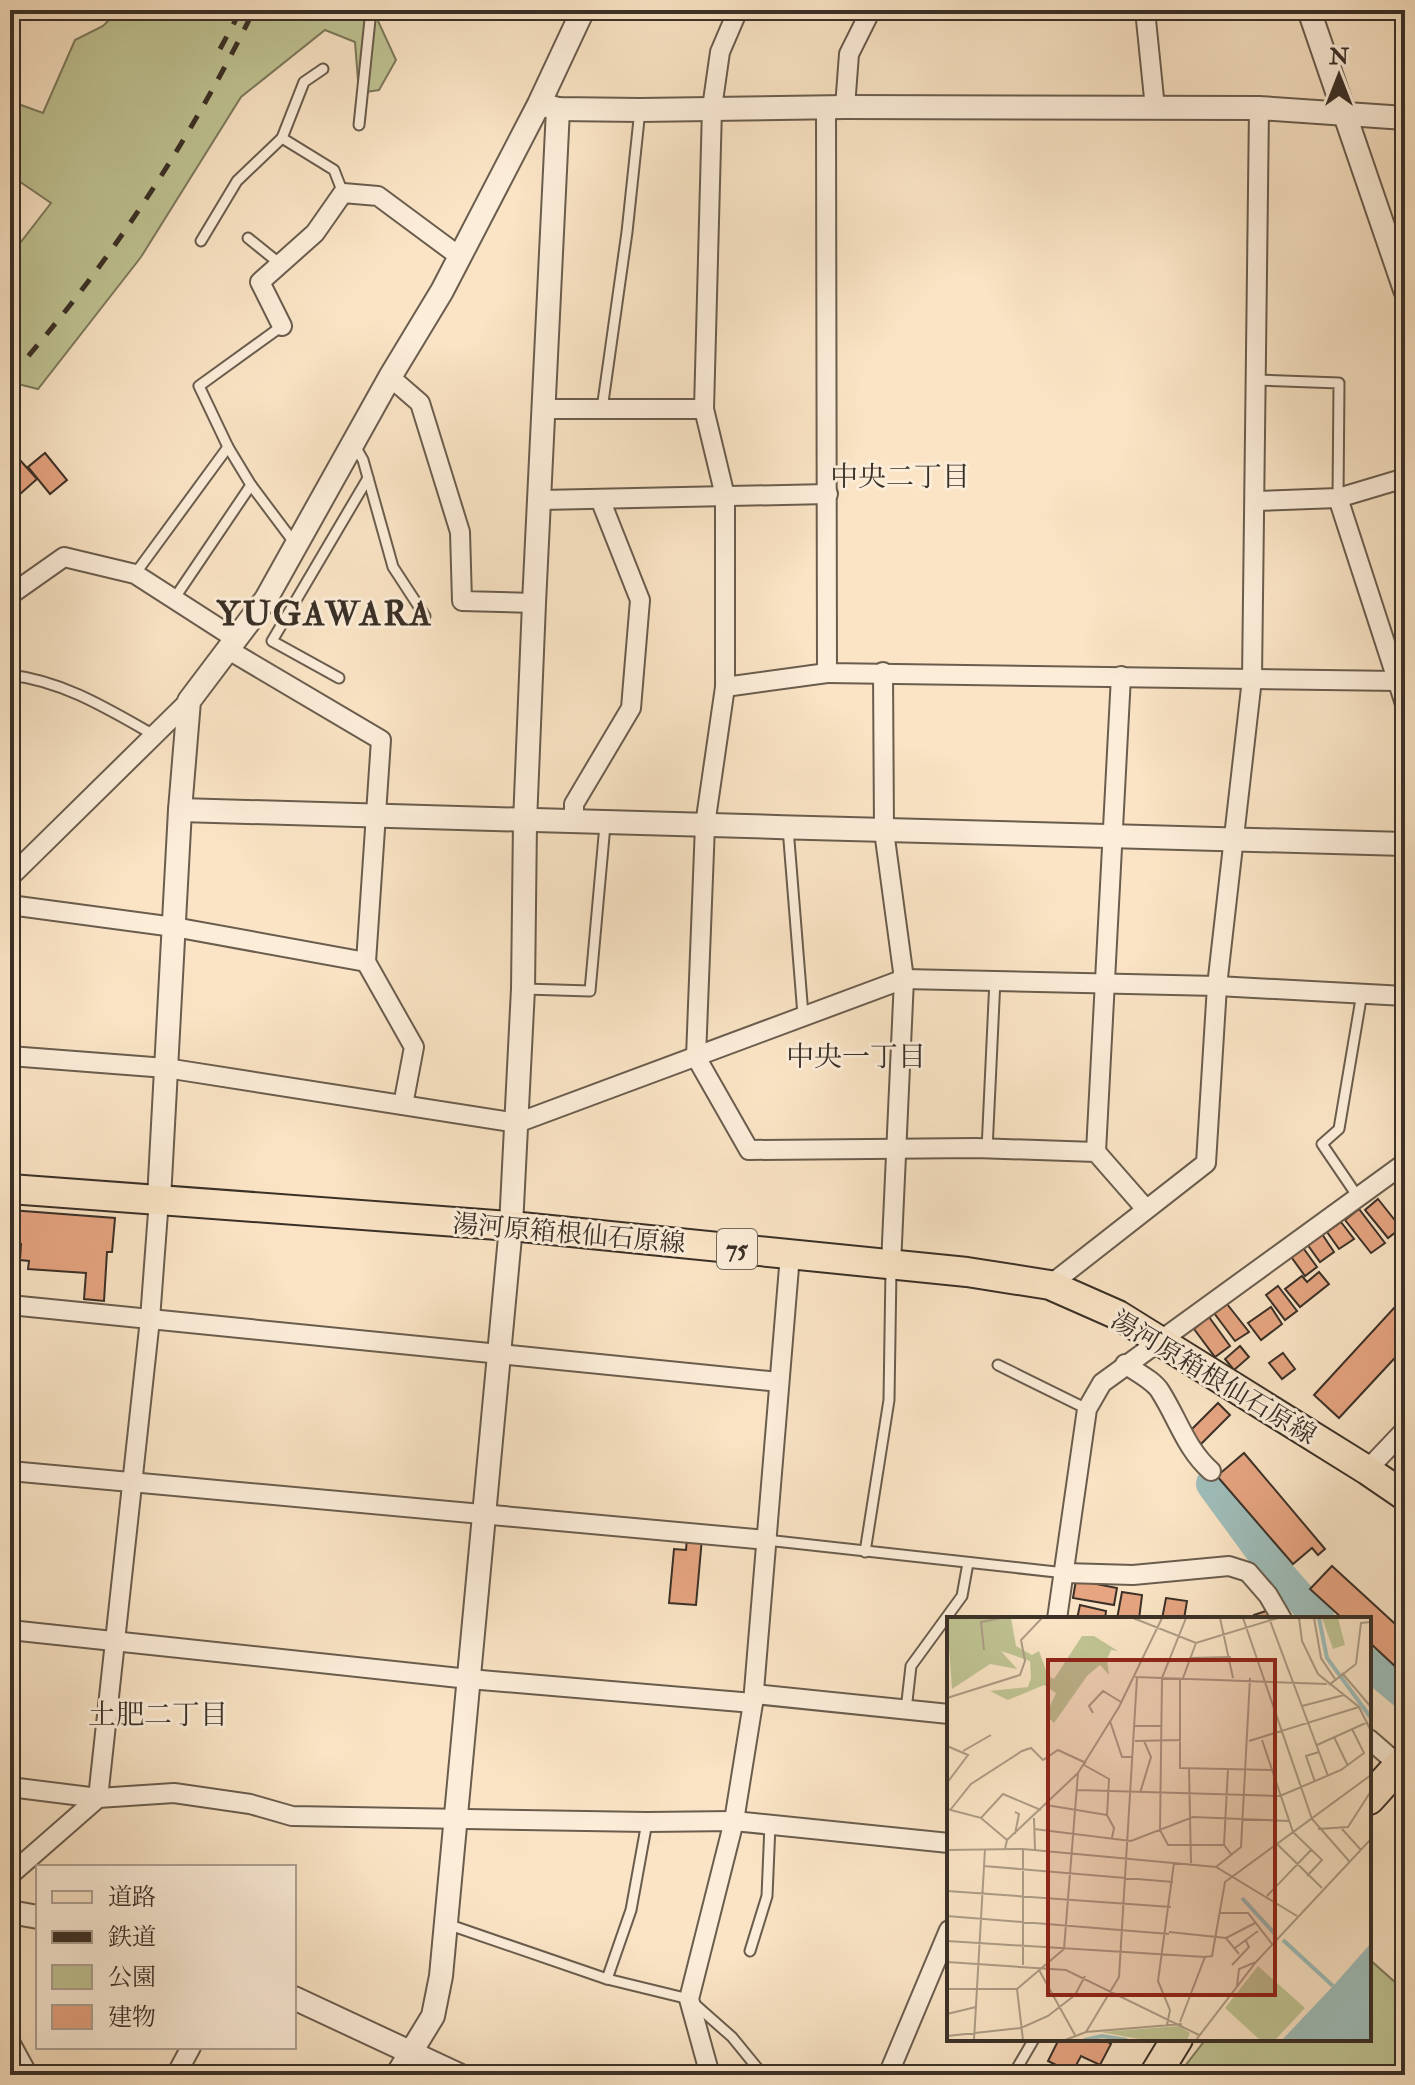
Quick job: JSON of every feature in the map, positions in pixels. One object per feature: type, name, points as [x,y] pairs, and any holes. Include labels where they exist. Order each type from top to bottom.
[{"type":"highway","points":[[1371,1797],[1402,1762]]},
{"type":"highway","points":[[1155,2075],[1176,2041]]},
{"type":"main road","name":"湯河原箱根仙石原線","points":[[10,1189],[511,1226],[967,1272],[1050,1285],[1118,1315],[1405,1496]]},
{"type":"street","points":[[10,877],[189,701],[266,599],[459,256],[549,106],[583,10]]},
{"type":"street","points":[[738,10],[720,52],[712,108],[704,409],[725,496],[725,687],[705,825],[696,1057],[749,1150],[1096,1152]]},
{"type":"street","points":[[827,673],[836,107],[849,54],[871,10]]},
{"type":"street","points":[[1145,10],[1155,108]]},
{"type":"street","points":[[1309,10],[1405,290]]},
{"type":"street","points":[[549,106],[640,110],[1259,108],[1405,118]]},
{"type":"street","points":[[397,2075],[433,2016],[447,1924],[511,1226],[523,989],[525,822],[534,603],[541,500],[549,106]]},
{"type":"street","points":[[1050,1285],[1206,1163],[1217,986],[1252,679],[1259,108]]},
{"type":"street","points":[[282,326],[260,282],[315,233],[343,193],[378,196],[459,256]]},
{"type":"street","points":[[390,377],[420,403],[460,532],[462,601],[534,603]]},
{"type":"street","points":[[543,409],[704,409]]},
{"type":"street","points":[[1255,501],[1338,498],[1405,478]]},
{"type":"street","points":[[541,500],[828,494]]},
{"type":"street","points":[[1338,498],[1405,704]]},
{"type":"street","points":[[574,823],[574,804],[631,708],[640,600],[600,499]]},
{"type":"street","points":[[10,595],[64,557],[135,574],[174,599],[232,644],[381,740],[366,962],[414,1047],[403,1105]]},
{"type":"street","points":[[725,687],[827,673],[883,672],[1398,681]]},
{"type":"street","points":[[883,672],[884,831],[904,979],[891,1265]]},
{"type":"street","points":[[1121,676],[1096,1152],[1145,1208]]},
{"type":"street","points":[[10,1875],[98,1798],[150,1319],[189,701]]},
{"type":"street","points":[[180,810],[605,825],[1113,834],[1405,844]]},
{"type":"street","points":[[10,905],[174,927],[366,962]]},
{"type":"street","points":[[10,1056],[166,1068],[517,1123],[904,979],[1217,986],[1405,996]]},
{"type":"street","points":[[1057,1617],[1087,1409],[1102,1383],[1405,1163]]},
{"type":"street","points":[[710,2075],[689,1999],[734,1821],[753,1699],[790,1255]]},
{"type":"street","points":[[10,1305],[779,1382]]},
{"type":"street","points":[[1125,1364],[1159,1388],[1177,1426],[1199,1461],[1211,1471]]},
{"type":"street","points":[[1367,1470],[1405,1430]]},
{"type":"street","points":[[10,1471],[766,1540]]},
{"type":"street","points":[[1065,1573],[1133,1575],[1229,1566],[1248,1572],[1268,1595],[1281,1617]]},
{"type":"street","points":[[10,1630],[469,1679],[947,1714]]},
{"type":"street","points":[[1371,1740],[1402,1762]]},
{"type":"street","points":[[10,1787],[98,1798],[174,1793],[250,1804],[292,1816],[734,1821],[947,1843]]},
{"type":"street","points":[[10,1912],[36,1917]]},
{"type":"street","points":[[888,2075],[947,1935]]},
{"type":"street","points":[[296,1999],[459,2075]]},
{"type":"street","points":[[10,2042],[28,2075]]},
{"type":"street","points":[[176,2075],[190,2049]]},
{"type":"lane","points":[[359,125],[371,10]]},
{"type":"lane","points":[[201,241],[237,181],[282,138],[304,82],[323,69]]},
{"type":"lane","points":[[602,409],[627,232],[640,110]]},
{"type":"lane","points":[[282,138],[334,170],[343,193]]},
{"type":"lane","points":[[248,238],[279,263]]},
{"type":"lane","points":[[282,326],[199,386],[228,447],[251,485],[296,545]]},
{"type":"lane","points":[[1256,380],[1339,383],[1338,498]]},
{"type":"lane","points":[[353,443],[363,460],[393,567],[425,616]]},
{"type":"lane","points":[[135,574],[228,447]]},
{"type":"lane","points":[[339,678],[272,641],[368,478]]},
{"type":"lane","points":[[174,599],[251,485]]},
{"type":"lane","points":[[10,675],[33,678],[83,695],[154,735]]},
{"type":"lane","points":[[523,989],[590,991],[605,825]]},
{"type":"lane","points":[[788,828],[803,1015]]},
{"type":"lane","points":[[987,1150],[995,979]]},
{"type":"lane","points":[[1358,1197],[1322,1144],[1339,1129],[1362,993]]},
{"type":"lane","points":[[865,1552],[889,1400],[891,1265]]},
{"type":"lane","points":[[998,1365],[1087,1409]]},
{"type":"lane","points":[[766,1540],[1065,1573]]},
{"type":"lane","points":[[906,1710],[911,1666],[962,1596],[968,1563]]},
{"type":"lane","points":[[607,1979],[631,1910],[647,1822]]},
{"type":"lane","points":[[750,1951],[767,1896],[770,1825]]},
{"type":"lane","points":[[447,1924],[607,1979],[689,1999],[732,2037],[763,2075]]},
{"type":"lane","points":[[1013,2075],[1033,2041]]},
{"type":"green space","points":[[119,10],[373,10],[396,60],[379,90],[359,93],[355,42],[325,30],[241,97],[141,257],[38,389],[10,382],[10,256],[51,203],[10,175],[10,101],[43,113],[75,40],[103,26]]},
{"type":"green space","points":[[1371,1961],[1405,1991],[1405,2075],[1178,2075],[1204,2041],[1371,2041]]},
{"type":"building","points":[[10,449],[37,479],[10,503]]},
{"type":"building","points":[[45,453],[67,480],[50,494],[28,467]]},
{"type":"building","points":[[1378,1199],[1401,1228],[1388,1238],[1365,1210]]},
{"type":"building","points":[[1359,1209],[1385,1243],[1371,1253],[1345,1220]]},
{"type":"building","points":[[10,1210],[115,1218],[112,1252],[107,1252],[104,1301],[84,1299],[86,1273],[28,1269],[29,1261],[20,1260],[21,1244],[10,1244]]},
{"type":"building","points":[[1341,1222],[1354,1239],[1339,1249],[1327,1232]]},
{"type":"building","points":[[1322,1234],[1334,1252],[1320,1262],[1307,1244]]},
{"type":"building","points":[[1301,1245],[1317,1267],[1305,1276],[1289,1254]]},
{"type":"building","points":[[1319,1272],[1329,1284],[1300,1307],[1285,1289],[1302,1276],[1307,1282]]},
{"type":"building","points":[[1278,1286],[1297,1311],[1285,1320],[1266,1295]]},
{"type":"building","points":[[1405,1296],[1405,1347],[1339,1418],[1314,1395]]},
{"type":"building","points":[[1227,1304],[1249,1332],[1235,1341],[1214,1313]]},
{"type":"building","points":[[1271,1307],[1282,1324],[1261,1340],[1248,1323]]},
{"type":"building","points":[[1209,1317],[1230,1346],[1215,1357],[1194,1329]]},
{"type":"building","points":[[1240,1346],[1249,1357],[1234,1370],[1225,1359]]},
{"type":"building","points":[[1283,1353],[1295,1369],[1282,1379],[1269,1363]]},
{"type":"building","points":[[1218,1403],[1230,1415],[1201,1444],[1189,1432]]},
{"type":"building","points":[[1244,1453],[1325,1549],[1318,1555],[1312,1548],[1293,1564],[1217,1476]]},
{"type":"building","points":[[687,1537],[702,1538],[696,1605],[669,1603],[674,1549],[686,1550]]},
{"type":"building","points":[[1332,1566],[1405,1633],[1405,1661],[1398,1669],[1371,1644],[1371,1617],[1341,1617],[1310,1589]]},
{"type":"building","points":[[1076,1580],[1117,1588],[1114,1605],[1073,1598]]},
{"type":"building","points":[[1122,1592],[1142,1595],[1139,1617],[1117,1617]]},
{"type":"building","points":[[1166,1598],[1187,1601],[1184,1617],[1162,1617]]},
{"type":"building","points":[[1080,1605],[1106,1611],[1105,1617],[1077,1617]]},
{"type":"building","points":[[1269,1610],[1272,1617],[1254,1617]]},
{"type":"building","points":[[1058,2041],[1106,2041],[1111,2044],[1100,2065],[1081,2056],[1072,2073],[1048,2061]]},
{"type":"building","points":[[1089,2068],[1106,2075],[1086,2075]]},
{"type":"waterway","points":[[1212,1484],[1272,1566],[1317,1617]]},
{"type":"waterway","points":[[1371,1666],[1405,1694]]},
{"type":"railway","points":[[220,49],[241,10]]},
{"type":"railway","points":[[10,377],[80,292],[144,202],[202,108],[254,10]]},
{"type":"district","name":"中央二丁目","points":[[900,476]]},
{"type":"district","name":"YUGAWARA","points":[[325,613]]},
{"type":"district","name":"中央一丁目","points":[[856,1056]]},
{"type":"district","name":"土肥二丁目","points":[[158,1714]]}]
